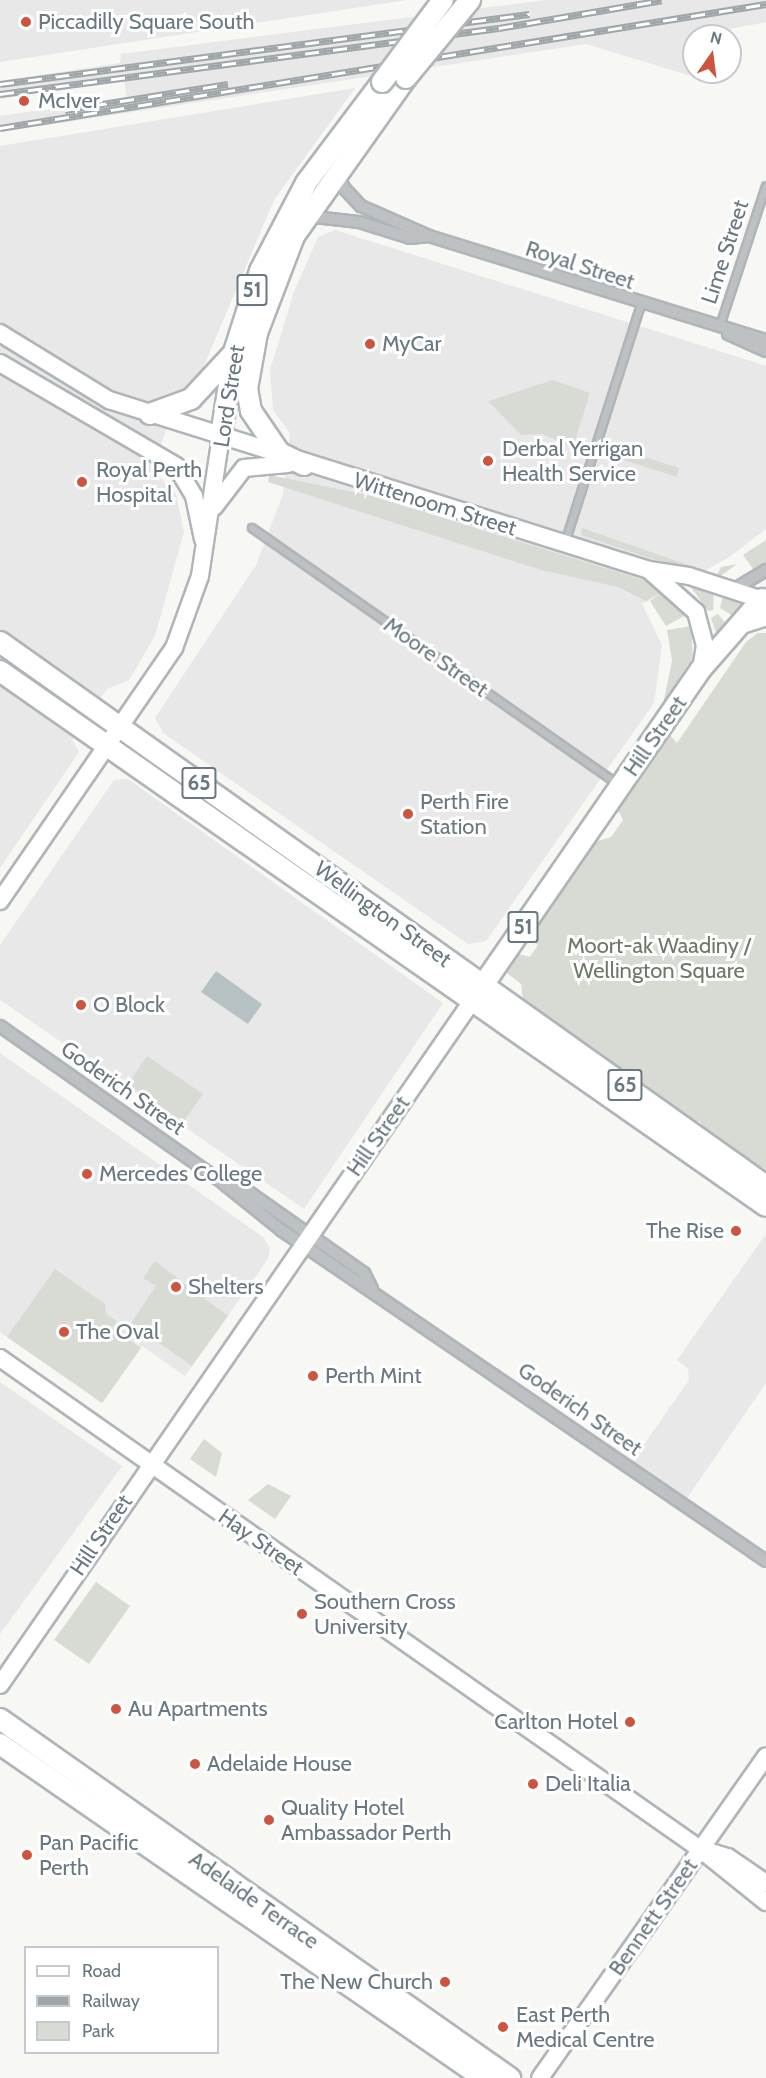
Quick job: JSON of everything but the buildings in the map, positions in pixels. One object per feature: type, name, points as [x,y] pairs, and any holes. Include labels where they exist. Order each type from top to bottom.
[{"type":"main road","name":"Lord Street","points":[[0,901],[109,748],[174,648],[205,549],[234,352],[250,296],[283,224],[382,82],[443,0]]},
{"type":"main road","name":"Lord Street","points":[[304,465],[266,438],[247,389],[263,313],[306,216],[337,170],[406,78],[470,0]]},
{"type":"main road","points":[[0,333],[61,374],[150,414],[221,436]]},
{"type":"main road","points":[[150,414],[198,394],[234,352]]},
{"type":"main road","points":[[0,363],[176,466],[194,496],[205,549]]},
{"type":"main road","name":"Wittenoom Street","points":[[221,436],[304,465],[649,570],[733,590],[765,603]]},
{"type":"main road","points":[[211,511],[244,468],[304,465]]},
{"type":"main road","name":"Wittenoom Street","points":[[649,570],[696,612],[705,645],[701,669]]},
{"type":"main road","name":"Hill Street","points":[[0,1685],[149,1463],[701,669],[738,626],[765,603]]},
{"type":"main road","name":"Wellington Street","points":[[0,642],[766,1206]]},
{"type":"main road","name":"Wellington Street","points":[[0,670],[109,748],[766,1186]]},
{"type":"main road","name":"Hay Street","points":[[0,1358],[700,1849],[766,1902]]},
{"type":"main road","name":"Adelaide Terrace","points":[[0,1719],[510,2078]]},
{"type":"main road","name":"Adelaide Terrace","points":[[0,1744],[483,2078]]},
{"type":"main road","name":"Bennett Street","points":[[540,2078],[766,1756]]},
{"type":"main road","name":"Hay Street","points":[[700,1849],[728,1857],[766,1883]]},
{"type":"street","name":"Royal Street","points":[[337,170],[344,188],[362,206],[429,236],[719,330],[766,340]]},
{"type":"street","name":"Lime Street","points":[[719,330],[766,186]]},
{"type":"street","name":"Royal Street","points":[[306,216],[359,222],[410,238],[429,236]]},
{"type":"street","points":[[564,543],[641,305]]},
{"type":"street","name":"Royal Street","points":[[719,330],[766,351]]},
{"type":"street","name":"Moore Street","points":[[252,528],[620,785]]},
{"type":"street","points":[[733,590],[766,570]]},
{"type":"street","name":"Goderich Street","points":[[0,1026],[223,1183],[249,1192],[306,1240],[364,1273],[372,1289],[766,1561]]},
{"type":"shaded area","points":[[0,0],[407,0],[0,62]]},
{"type":"shaded area","points":[[545,0],[766,0],[766,22],[742,27],[742,24],[682,24],[682,73],[586,44],[0,132],[0,116],[127,97],[124,80],[0,99],[0,81],[120,63],[121,54]]},
{"type":"shaded area","name":"Royal Perth Hospital","points":[[355,88],[274,200],[203,368],[177,395],[153,470],[176,494],[184,532],[155,636],[129,680],[107,689],[72,740],[79,752],[0,868],[0,146]]},
{"type":"shaded area","points":[[335,230],[766,366],[766,529],[728,558],[642,604],[662,645],[654,703],[486,941],[468,944],[163,733],[155,718],[256,565],[283,494],[290,433],[273,410],[270,370],[294,292],[318,237]]},
{"type":"shaded area","points":[[128,779],[443,1003],[304,1209],[0,1000],[0,945],[114,780]]},
{"type":"shaded area","points":[[216,971],[262,1004],[248,1024],[201,992]]},
{"type":"shaded area","name":"Mercedes College","points":[[0,1053],[263,1237],[270,1248],[268,1259],[185,1376],[142,1346],[102,1403],[0,1332]]},
{"type":"shaded area","points":[[766,1234],[766,1383],[683,1504],[629,1466],[689,1380],[688,1369],[677,1360]]},
{"type":"shaded area","points":[[0,1382],[122,1466],[0,1634]]},
{"type":"green space","points":[[553,380],[590,393],[573,447],[542,434],[521,435],[488,401]]},
{"type":"green space","points":[[623,450],[679,468],[677,477],[621,459]]},
{"type":"green space","points":[[269,475],[372,496],[640,579],[662,591],[686,615],[666,626],[650,601],[662,592],[646,601],[618,587],[541,570],[268,482]]},
{"type":"green space","points":[[582,528],[717,575],[721,567],[737,564],[715,580],[581,535]]},
{"type":"green space","points":[[766,540],[766,563],[754,570],[743,555]]},
{"type":"green space","points":[[688,583],[714,590],[713,610],[708,611]]},
{"type":"green space","points":[[723,596],[745,603],[733,616],[720,608]]},
{"type":"green space","points":[[718,614],[727,625],[717,636],[711,618]]},
{"type":"green space","points":[[691,626],[693,657],[663,704],[672,661],[667,630]]},
{"type":"green space","name":"Moort-ak Waadiny / Wellington Square","points":[[758,633],[766,633],[766,1169],[729,1154],[703,1137],[700,1121],[689,1126],[524,1007],[521,984],[502,969],[514,953],[530,957],[538,945],[532,941],[533,926],[591,843],[611,837],[623,820],[616,807],[637,776],[670,735],[677,743],[746,642]]},
{"type":"green space","points":[[147,1056],[203,1094],[183,1122],[128,1084]]},
{"type":"green space","points":[[155,1261],[228,1316],[192,1366],[131,1323],[156,1286],[143,1278]]},
{"type":"green space","name":"The Oval","points":[[55,1269],[105,1304],[106,1314],[117,1321],[112,1328],[141,1348],[102,1403],[7,1337]]},
{"type":"green space","points":[[204,1439],[222,1453],[216,1477],[190,1459]]},
{"type":"green space","points":[[268,1484],[291,1496],[275,1519],[248,1500]]},
{"type":"green space","points":[[96,1582],[130,1606],[89,1664],[54,1640]]},
{"type":"railway","points":[[0,94],[499,28],[662,0]]},
{"type":"railway","points":[[0,128],[766,4]]},
{"type":"railway","points":[[0,84],[529,14]]},
{"type":"railway","points":[[65,110],[228,84]]},
{"type":"place","name":"Piccadilly Square South","points":[[26,22]]},
{"type":"place","name":"McIver","points":[[24,101]]},
{"type":"place","name":"MyCar","points":[[370,344]]},
{"type":"place","name":"Derbal Yerrigan Health Service","points":[[488,461]]},
{"type":"place","name":"Royal Perth Hospital","points":[[82,482]]},
{"type":"place","name":"Perth Fire Station","points":[[408,814]]},
{"type":"place","name":"O Block","points":[[81,1005]]},
{"type":"place","name":"Mercedes College","points":[[87,1174]]},
{"type":"place","name":"The Rise","points":[[736,1231]]},
{"type":"place","name":"Shelters","points":[[176,1287]]},
{"type":"place","name":"The Oval","points":[[64,1332]]},
{"type":"place","name":"Perth Mint","points":[[313,1376]]},
{"type":"place","name":"Southern Cross University","points":[[302,1614]]},
{"type":"place","name":"Au Apartments","points":[[116,1709]]},
{"type":"place","name":"Carlton Hotel","points":[[630,1722]]},
{"type":"place","name":"Adelaide House","points":[[195,1764]]},
{"type":"place","name":"Deli Italia","points":[[533,1784]]},
{"type":"place","name":"Quality Hotel Ambassador Perth","points":[[269,1820]]},
{"type":"place","name":"Pan Pacific Perth","points":[[27,1855]]},
{"type":"place","name":"The New Church","points":[[445,1982]]},
{"type":"place","name":"East Perth Medical Centre","points":[[503,2027]]}]
